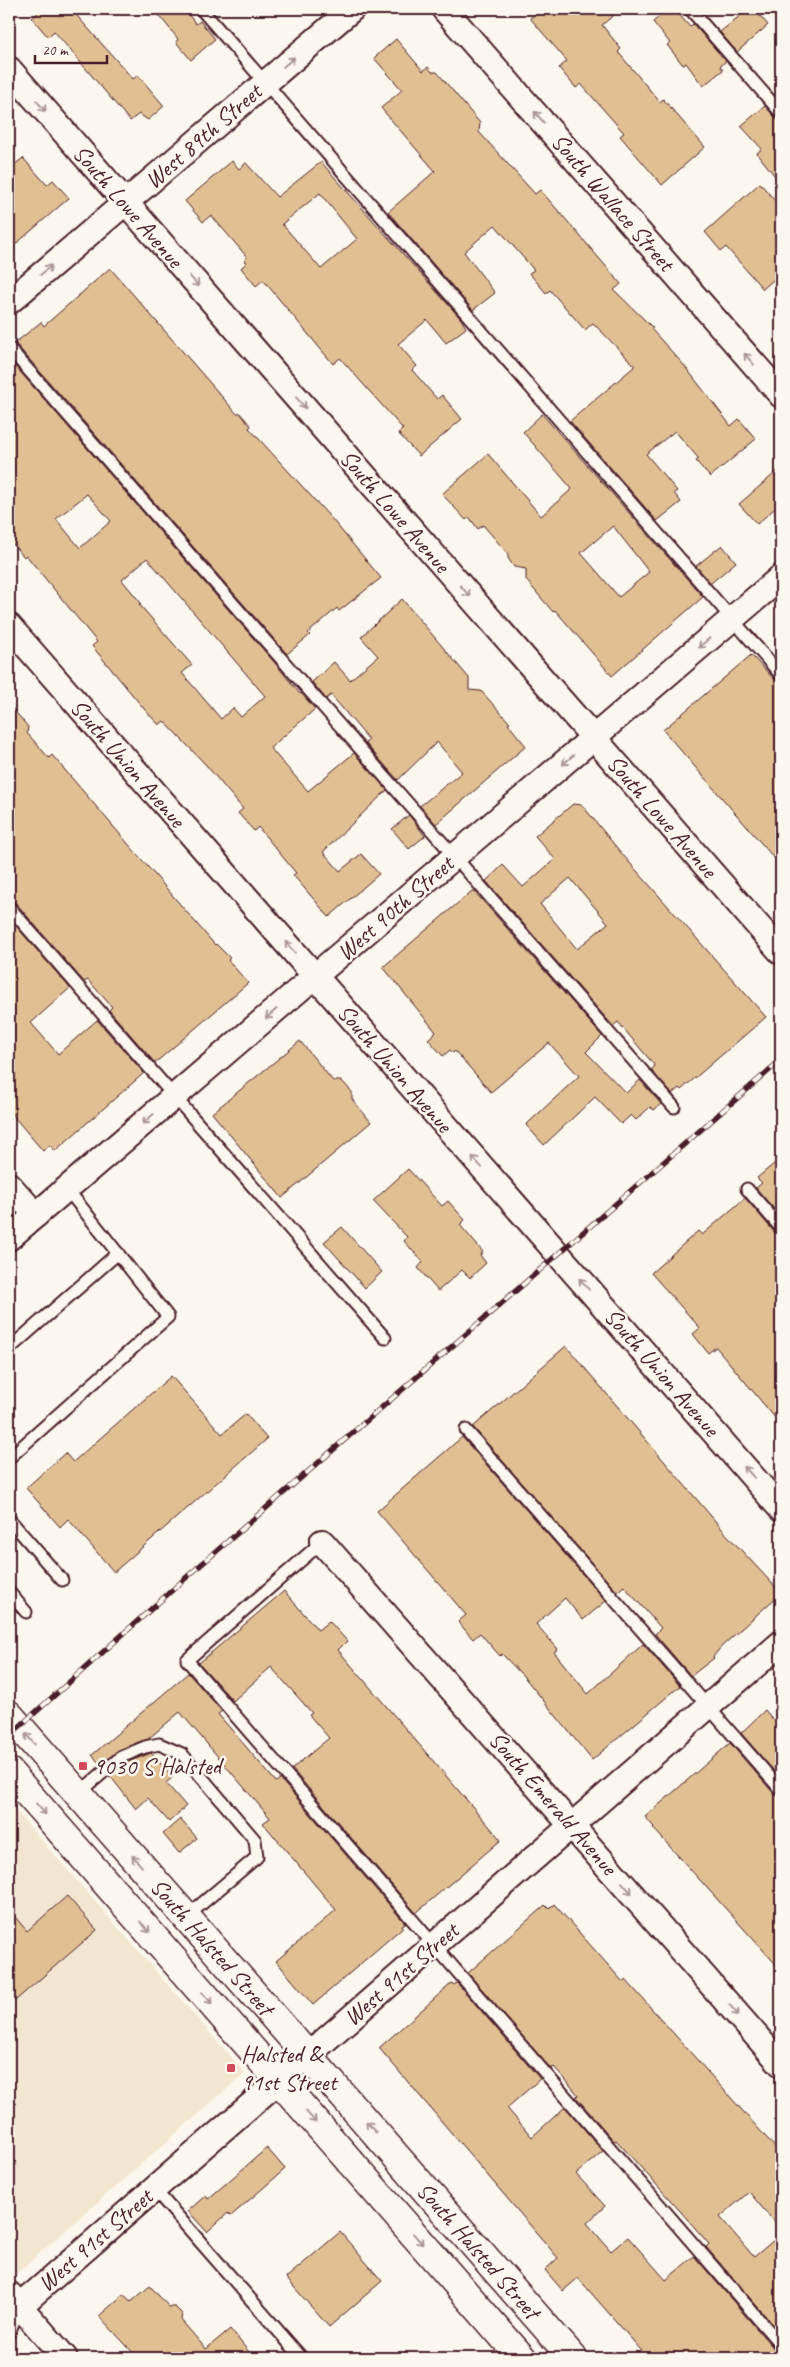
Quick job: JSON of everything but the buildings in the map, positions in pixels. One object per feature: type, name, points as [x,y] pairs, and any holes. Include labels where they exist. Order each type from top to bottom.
[{"type":"main road","name":"South Halsted Street","points":[[9,1715],[573,2358]]},
{"type":"main road","name":"South Halsted Street","points":[[9,1772],[522,2358]]},
{"type":"street","name":"West 89th Street","points":[[9,302],[352,9]]},
{"type":"street","name":"South Wallace Street","points":[[444,9],[781,395]]},
{"type":"street","name":"South Lowe Avenue","points":[[9,69],[781,952]]},
{"type":"street","name":"West 90th Street","points":[[9,1238],[781,577]]},
{"type":"street","name":"South Union Avenue","points":[[9,626],[781,1509]]},
{"type":"street","points":[[9,1185],[36,1215]]},
{"type":"street","name":"South Emerald Avenue","points":[[322,1542],[781,2064]]},
{"type":"street","name":"West 91st Street","points":[[12,2299],[154,2189],[781,1643]]},
{"type":"street","points":[[12,2299],[65,2358]]},
{"type":"lane","points":[[201,9],[781,674]]},
{"type":"lane","points":[[690,9],[781,113]]},
{"type":"lane","points":[[9,348],[674,1107]]},
{"type":"lane","points":[[9,907],[385,1338]]},
{"type":"lane","points":[[9,1458],[168,1317],[67,1188]]},
{"type":"lane","points":[[747,1189],[781,1228]]},
{"type":"lane","points":[[9,1349],[118,1253]]},
{"type":"lane","points":[[466,1430],[781,1790]]},
{"type":"lane","points":[[9,1520],[62,1580]]},
{"type":"lane","points":[[322,1542],[187,1660],[781,2345]]},
{"type":"lane","points":[[9,1592],[26,1612]]},
{"type":"lane","points":[[78,1794],[121,1758],[145,1747],[160,1744],[182,1754],[256,1840],[257,1857],[186,1917]]},
{"type":"lane","points":[[154,2189],[302,2358]]},
{"type":"lane","points":[[9,2333],[12,2299]]},
{"type":"shaded area","points":[[9,1803],[245,2073],[9,2280]]},
{"type":"railway","points":[[9,1736],[188,1576],[781,1060]]},
{"type":"place","name":"9030 S Halsted","points":[[83,1766]]},
{"type":"place","name":"Halsted & 91st Street","points":[[231,2068]]}]
